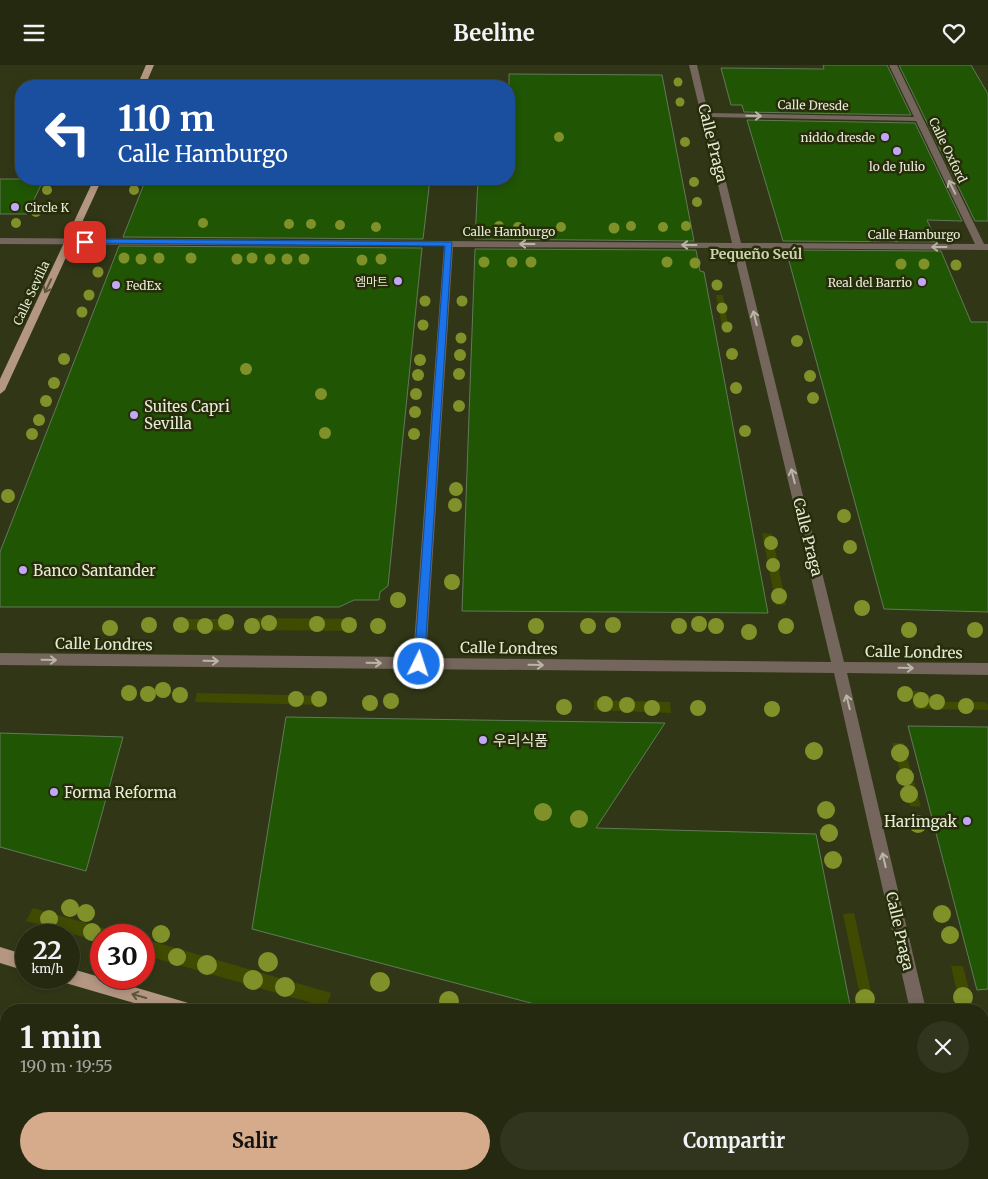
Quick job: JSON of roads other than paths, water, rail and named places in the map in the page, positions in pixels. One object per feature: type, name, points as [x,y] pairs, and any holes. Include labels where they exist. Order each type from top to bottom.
[{"type":"main road","points":[[144,80],[150,65]]},
{"type":"main road","name":"Calle Sevilla","points":[[0,390],[95,185]]},
{"type":"main road","points":[[0,955],[15,960]]},
{"type":"main road","points":[[80,979],[165,1004]]},
{"type":"street","name":"Calle Praga","points":[[694,65],[839,668],[917,1004]]},
{"type":"street","name":"Calle Oxford","points":[[893,65],[985,247]]},
{"type":"street","name":"Calle Dresde","points":[[706,115],[919,119]]},
{"type":"street","name":"Calle Hamburgo","points":[[0,241],[985,247]]},
{"type":"street","points":[[419,664],[449,244]]},
{"type":"street","name":"Calle Londres","points":[[0,659],[988,669]]},
{"type":"place","name":"niddo dresde","points":[[885,137]]},
{"type":"place","name":"lo de Julio","points":[[897,151]]},
{"type":"place","name":"Circle K","points":[[15,207]]},
{"type":"place","name":"엠마트","points":[[398,281]]},
{"type":"place","name":"Real del Barrio","points":[[922,282]]},
{"type":"place","name":"FedEx","points":[[116,285]]},
{"type":"place","name":"Suites Capri Sevilla","points":[[134,415]]},
{"type":"place","name":"Banco Santander","points":[[23,570]]},
{"type":"place","name":"우리식품","points":[[483,740]]},
{"type":"place","name":"Forma Reforma","points":[[54,792]]},
{"type":"place","name":"Harimgak","points":[[967,821]]},
{"type":"district","name":"Pequeño Seúl","points":[[756,254]]}]
